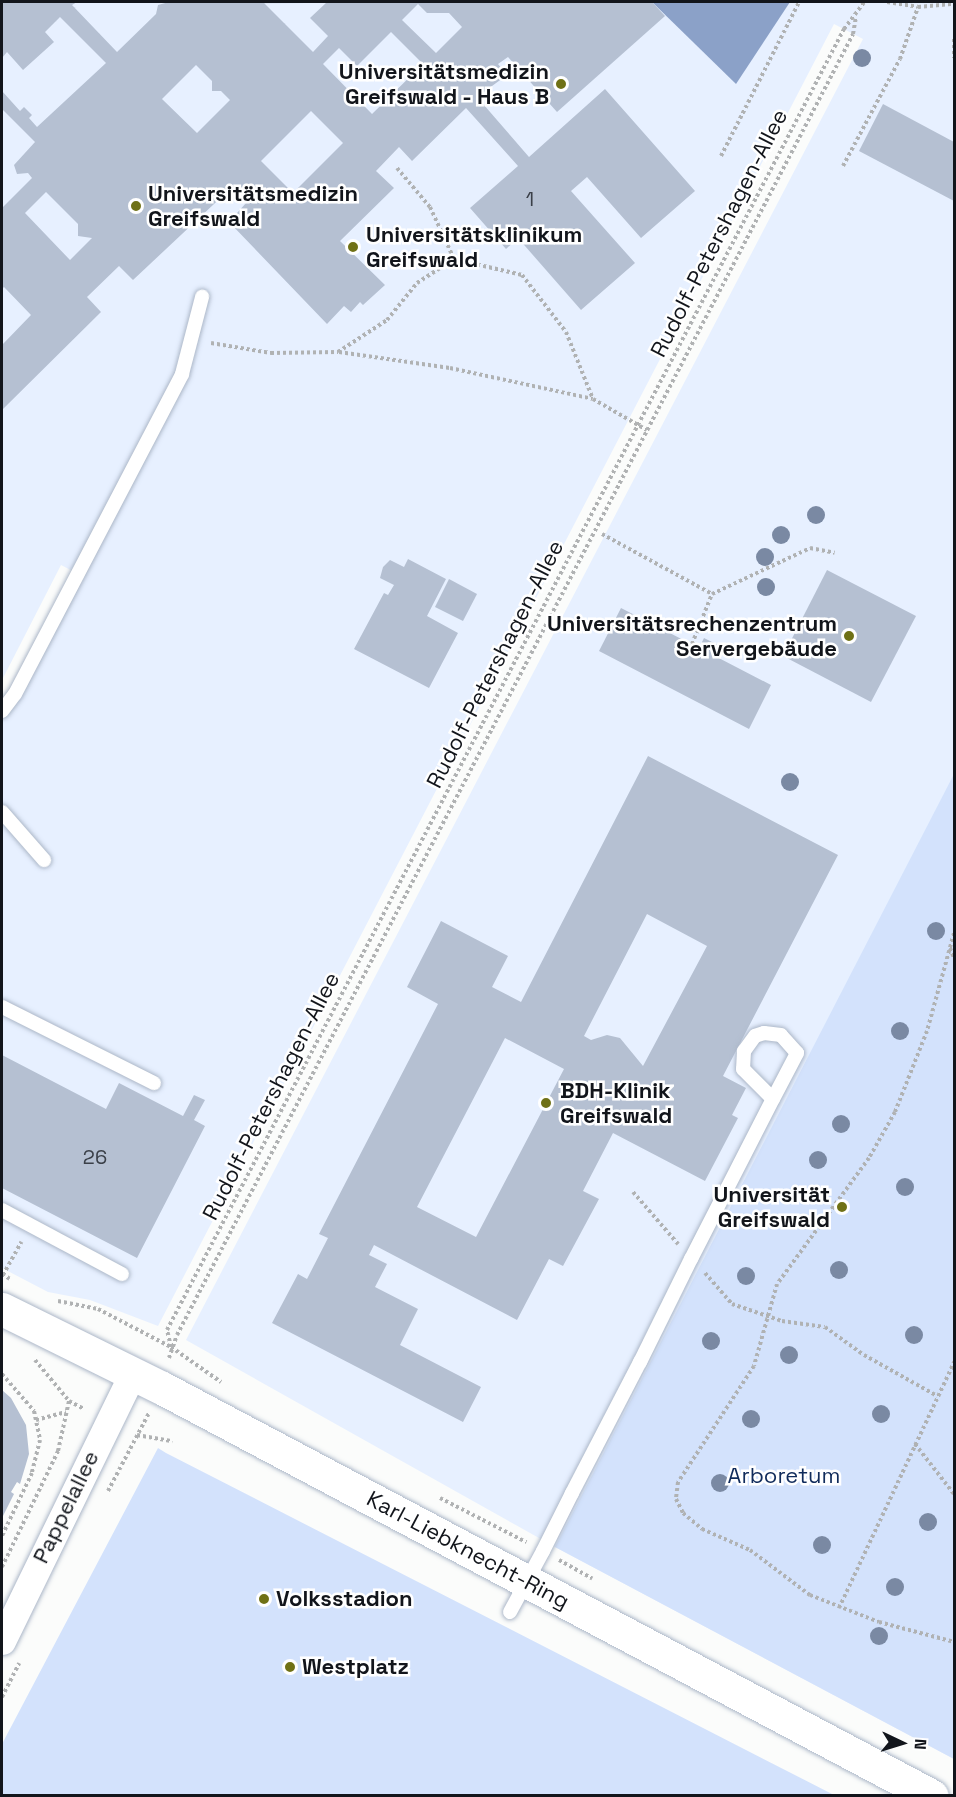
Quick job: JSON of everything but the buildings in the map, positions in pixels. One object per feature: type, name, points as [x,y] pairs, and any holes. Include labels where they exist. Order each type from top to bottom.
[{"type":"street","name":"Karl-Liebknecht-Ring","points":[[7,1294],[132,1374],[932,1796]]},
{"type":"street","name":"Pappelallee","points":[[2,1641],[107,1421],[132,1374]]},
{"type":"lane","points":[[2,711],[15,694],[182,374],[202,297]]},
{"type":"lane","points":[[2,812],[44,860]]},
{"type":"lane","points":[[2,1006],[154,1083]]},
{"type":"lane","points":[[510,1612],[797,1053],[782,1035],[764,1033],[755,1036],[744,1050],[743,1069],[773,1099]]},
{"type":"lane","points":[[2,1210],[122,1274]]},
{"type":"path","points":[[721,156],[799,2]]},
{"type":"path","name":"Rudolf-Petershagen-Allee","points":[[171,1347],[167,1330],[844,29],[856,17],[864,2]]},
{"type":"path","points":[[887,2],[918,7],[954,4]]},
{"type":"path","points":[[843,166],[900,59],[918,7]]},
{"type":"path","points":[[52,1300],[98,1309],[171,1347],[853,34],[856,17]]},
{"type":"path","points":[[954,39],[954,58]]},
{"type":"path","points":[[397,168],[430,207],[454,259]]},
{"type":"path","points":[[338,352],[387,320],[417,283],[454,259],[522,275],[566,332],[593,399]]},
{"type":"path","points":[[192,339],[271,353],[338,352],[400,359],[593,399],[647,430]]},
{"type":"path","points":[[602,534],[712,594]]},
{"type":"path","points":[[692,644],[712,594],[810,548],[835,553]]},
{"type":"path","points":[[954,933],[927,1031],[895,1112],[869,1158],[777,1284],[766,1314],[754,1366],[678,1482],[676,1499],[683,1513],[702,1529],[750,1550],[810,1595],[839,1608],[954,1642]]},
{"type":"path","points":[[949,947],[954,958]]},
{"type":"path","points":[[633,1192],[732,1304],[782,1321],[825,1327],[864,1354],[938,1396]]},
{"type":"path","points":[[7,1294],[2,1275],[30,1225]]},
{"type":"path","points":[[30,1356],[69,1401],[138,1435],[172,1441]]},
{"type":"path","points":[[839,1608],[914,1443],[954,1362]]},
{"type":"path","points":[[2,1374],[34,1411],[40,1440],[32,1473],[2,1536]]},
{"type":"path","points":[[2,1567],[58,1451],[69,1401]]},
{"type":"path","points":[[36,1420],[66,1412]]},
{"type":"path","points":[[914,1443],[954,1494]]},
{"type":"shaded area","points":[[2,2],[954,2],[954,1759],[555,1547],[186,1340],[863,39],[834,24],[158,1326],[90,1300],[48,1292],[2,1268],[2,720],[16,704],[84,577],[61,565],[2,680]]},
{"type":"shaded area","points":[[652,2],[790,2],[736,84]]},
{"type":"green space","name":"Arboretum","points":[[954,774],[954,1759],[555,1547]]},
{"type":"green space","name":"Volksstadion","points":[[158,1448],[834,1795],[2,1795],[2,1744]]},
{"type":"place","name":"Universitätsmedizin Greifswald - Haus B","points":[[561,84]]},
{"type":"place","name":"Universitätsmedizin Greifswald","points":[[136,206]]},
{"type":"place","name":"Universitätsklinikum Greifswald","points":[[353,247]]},
{"type":"place","name":"Universitätsrechenzentrum Servergebäude","points":[[849,636]]},
{"type":"place","name":"BDH-Klinik Greifswald","points":[[546,1103]]},
{"type":"place","name":"Universität Greifswald","points":[[842,1207]]},
{"type":"place","name":"Volksstadion","points":[[264,1599]]},
{"type":"place","name":"Westplatz","points":[[290,1667]]}]
